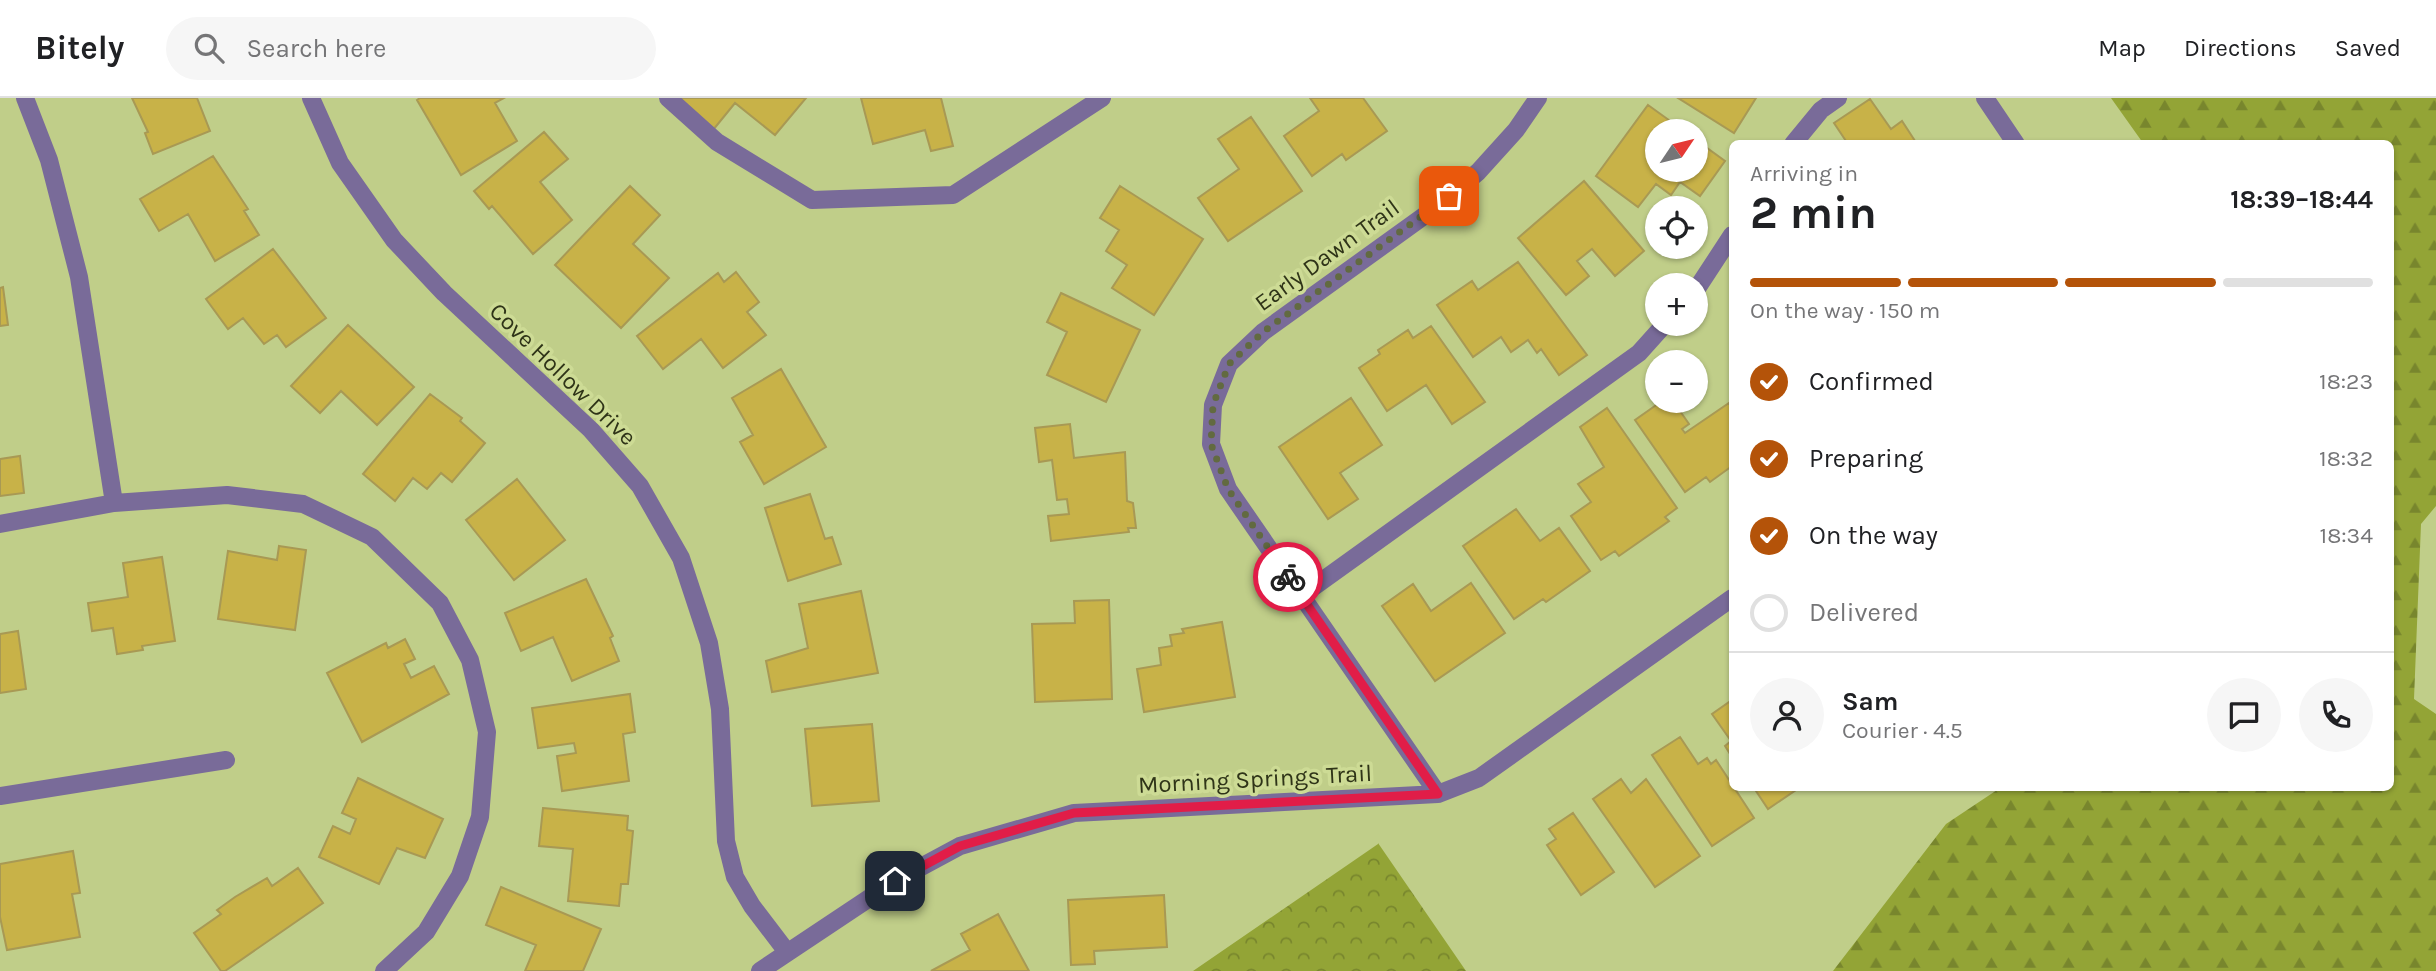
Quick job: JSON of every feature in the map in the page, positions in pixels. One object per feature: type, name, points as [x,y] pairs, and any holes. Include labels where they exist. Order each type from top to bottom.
[{"type":"street","points":[[25,98],[49,160],[79,277],[114,503]]},
{"type":"street","name":"Cove Hollow Drive","points":[[311,98],[340,163],[394,240],[444,293],[591,430],[640,486],[681,558],[709,643],[714,669],[720,709],[726,841],[735,877],[752,906],[786,952]]},
{"type":"street","points":[[668,98],[717,142],[812,200],[953,195],[1102,98]]},
{"type":"street","name":"Early Dawn Trail","points":[[1438,794],[1228,489],[1211,444],[1213,405],[1229,364],[1263,332],[1435,208],[1478,172],[1516,130],[1538,98]]},
{"type":"street","points":[[1796,140],[1821,110],[1838,98]]},
{"type":"street","points":[[1985,98],[2013,140]]},
{"type":"street","points":[[1707,273],[1729,240]]},
{"type":"street","points":[[1301,596],[1639,353],[1654,336]]},
{"type":"street","points":[[0,524],[114,503],[227,495],[303,505],[372,537],[440,603],[470,660],[487,732],[480,817],[460,876],[426,932],[384,971]]},
{"type":"street","name":"Morning Springs Trail","points":[[760,971],[895,881],[960,846],[1074,813],[1438,794],[1479,778],[1729,600]]},
{"type":"street","points":[[0,796],[226,760]]},
{"type":"green space","points":[[2111,98],[2436,98],[2436,506],[2421,524],[2414,699],[2436,714],[2436,971],[1833,971],[1946,824],[1996,791],[2394,791],[2394,140],[2141,140]]},
{"type":"green space","points":[[1378,844],[1466,971],[1193,971]]},
{"type":"building","points":[[132,98],[197,98],[210,131],[153,154],[145,133],[148,132]]},
{"type":"building","points":[[504,98],[495,103],[517,141],[461,175],[417,100]]},
{"type":"building","points":[[673,98],[806,98],[775,135],[735,103],[713,130]]},
{"type":"building","points":[[861,98],[941,98],[953,146],[931,151],[925,130],[873,144]]},
{"type":"building","points":[[1310,98],[1363,98],[1387,131],[1346,160],[1342,154],[1312,176],[1284,136],[1319,111]]},
{"type":"building","points":[[1678,98],[1756,98],[1734,133]]},
{"type":"building","points":[[1870,99],[1891,129],[1902,121],[1914,140],[1845,140],[1834,123]]},
{"type":"building","points":[[1648,105],[1667,119],[1645,119],[1645,182],[1680,182],[1671,195],[1656,184],[1638,207],[1596,176]]},
{"type":"building","points":[[1251,117],[1302,191],[1228,241],[1198,198],[1239,169],[1218,139]]},
{"type":"building","points":[[544,132],[568,159],[540,182],[572,220],[533,254],[492,206],[489,209],[474,191]]},
{"type":"building","points":[[1708,149],[1725,161],[1700,196],[1680,182],[1708,182]]},
{"type":"building","points":[[213,156],[248,209],[244,211],[259,235],[215,261],[188,214],[159,231],[140,199]]},
{"type":"building","points":[[1584,181],[1644,251],[1615,276],[1592,249],[1577,261],[1589,276],[1566,295],[1518,238]]},
{"type":"building","points":[[630,186],[660,215],[633,244],[669,278],[621,328],[555,265]]},
{"type":"building","points":[[1120,186],[1203,239],[1154,315],[1112,288],[1127,265],[1106,251],[1119,230],[1100,218]]},
{"type":"building","points":[[273,249],[326,318],[286,347],[277,335],[264,344],[243,318],[228,329],[206,299]]},
{"type":"building","points":[[1518,262],[1587,355],[1559,375],[1541,349],[1537,353],[1528,340],[1511,352],[1501,337],[1473,357],[1437,305],[1472,281],[1478,290]]},
{"type":"building","points":[[736,272],[759,302],[747,312],[766,335],[723,368],[701,339],[663,369],[637,336],[718,273],[724,282]]},
{"type":"building","points":[[3,287],[8,325],[0,326],[0,288]]},
{"type":"building","points":[[1061,293],[1140,330],[1106,402],[1047,375],[1067,332],[1047,322]]},
{"type":"building","points":[[348,325],[414,387],[377,425],[341,391],[320,413],[291,386]]},
{"type":"building","points":[[1431,326],[1485,402],[1452,424],[1426,385],[1387,411],[1359,368],[1380,354],[1378,350],[1408,330],[1413,338]]},
{"type":"building","points":[[781,369],[826,447],[764,484],[740,442],[753,435],[732,398]]},
{"type":"building","points":[[430,394],[462,418],[460,421],[485,443],[452,482],[441,473],[427,489],[413,478],[395,501],[363,474]]},
{"type":"building","points":[[1351,398],[1382,445],[1340,473],[1358,499],[1328,519],[1279,447]]},
{"type":"building","points":[[1729,403],[1729,468],[1710,482],[1706,477],[1685,492],[1635,420],[1645,413],[1681,413],[1689,424],[1682,429],[1685,433]]},
{"type":"building","points":[[1607,408],[1677,508],[1665,517],[1669,521],[1619,556],[1615,551],[1601,560],[1571,516],[1591,502],[1578,484],[1604,467],[1580,427]]},
{"type":"building","points":[[1070,424],[1074,458],[1125,452],[1127,501],[1133,503],[1136,528],[1128,528],[1129,532],[1051,541],[1048,516],[1069,514],[1067,499],[1057,500],[1052,460],[1039,462],[1035,428]]},
{"type":"building","points":[[20,456],[24,493],[0,496],[0,459]]},
{"type":"building","points":[[517,479],[565,540],[514,580],[466,520]]},
{"type":"building","points":[[810,494],[825,539],[832,537],[841,564],[788,581],[765,508]]},
{"type":"building","points":[[1516,509],[1540,541],[1559,528],[1590,571],[1546,602],[1543,599],[1514,619],[1463,546]]},
{"type":"building","points":[[279,546],[306,550],[295,630],[218,619],[228,551],[277,560]]},
{"type":"building","points":[[162,557],[175,641],[142,646],[143,650],[117,654],[113,628],[92,631],[88,603],[128,597],[123,563]]},
{"type":"building","points":[[586,579],[613,636],[610,638],[619,661],[572,681],[553,637],[521,651],[505,613]]},
{"type":"building","points":[[1471,583],[1505,633],[1435,681],[1382,606],[1413,584],[1431,611]]},
{"type":"building","points":[[861,591],[878,673],[772,692],[766,661],[808,648],[799,604]]},
{"type":"building","points":[[1109,600],[1112,699],[1035,702],[1032,624],[1075,623],[1074,601]]},
{"type":"building","points":[[1222,622],[1235,697],[1144,712],[1137,669],[1161,665],[1159,648],[1172,646],[1170,635],[1184,633],[1182,629]]},
{"type":"building","points":[[18,631],[26,689],[0,693],[0,634]]},
{"type":"building","points":[[405,639],[415,659],[404,664],[411,678],[434,666],[449,694],[362,742],[327,673],[386,643],[388,648]]},
{"type":"building","points":[[630,694],[635,732],[623,734],[629,781],[562,791],[557,756],[576,753],[574,743],[538,748],[532,708]]},
{"type":"building","points":[[1729,702],[1729,738],[1712,714]]},
{"type":"building","points":[[872,724],[879,801],[812,806],[805,729]]},
{"type":"building","points":[[1680,737],[1698,764],[1707,758],[1711,764],[1716,760],[1729,780],[1729,791],[1736,791],[1754,818],[1712,846],[1652,755]]},
{"type":"building","points":[[358,778],[443,819],[425,858],[397,848],[379,884],[319,857],[333,826],[350,834],[356,819],[342,813]]},
{"type":"building","points":[[1621,779],[1631,793],[1646,779],[1700,856],[1655,887],[1593,799]]},
{"type":"building","points":[[1756,791],[1795,791],[1768,809]]},
{"type":"building","points":[[543,808],[628,816],[627,830],[633,831],[628,884],[621,884],[619,906],[568,901],[573,849],[539,846]]},
{"type":"building","points":[[1573,813],[1614,872],[1581,895],[1547,845],[1556,839],[1549,829]]},
{"type":"building","points":[[73,851],[80,893],[72,894],[80,937],[7,950],[0,917],[0,864]]},
{"type":"building","points":[[298,868],[323,903],[225,971],[221,971],[194,933],[221,914],[217,910],[235,897],[267,878],[272,886]]},
{"type":"building","points":[[501,887],[601,929],[583,971],[525,971],[536,945],[486,925]]},
{"type":"building","points":[[1164,895],[1167,947],[1094,951],[1095,964],[1071,965],[1068,900]]},
{"type":"building","points":[[998,914],[1029,971],[931,971],[970,950],[961,934]]},
{"type":"way so far","points":[[1288,577],[1228,489],[1211,444],[1213,405],[1229,364],[1263,332],[1449,196]]},
{"type":"route","points":[[895,881],[960,846],[1074,813],[1438,794],[1288,577]]}]
